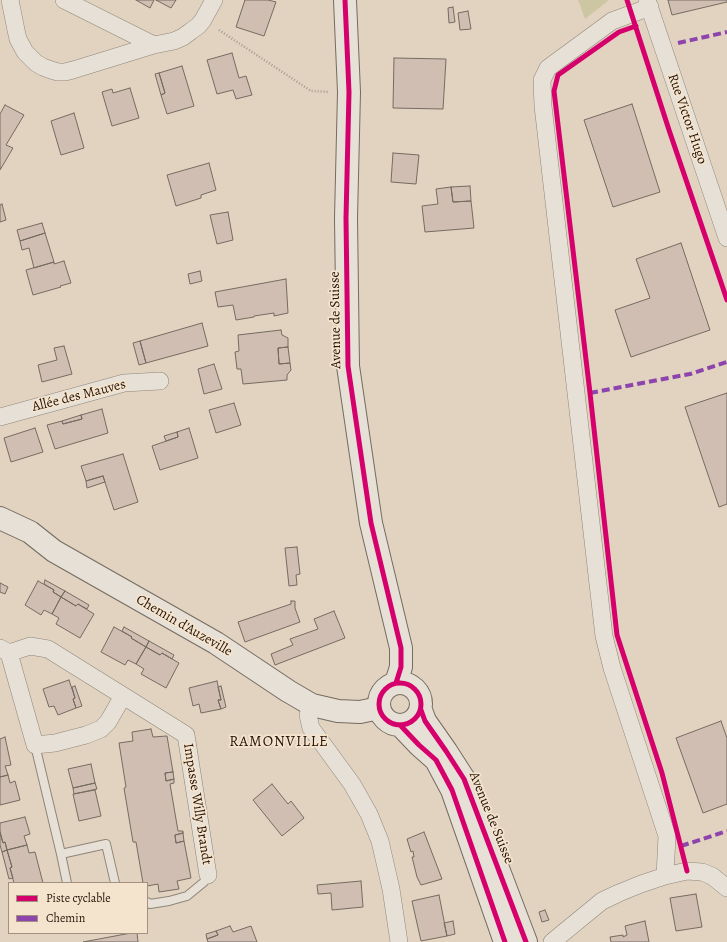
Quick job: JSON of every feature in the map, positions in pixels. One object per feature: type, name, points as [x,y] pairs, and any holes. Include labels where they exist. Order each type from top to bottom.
[{"type":"street","points":[[10,0],[18,39],[25,52],[36,63],[58,72],[73,70],[182,37],[198,26],[214,0]]},
{"type":"street","points":[[64,0],[154,46]]},
{"type":"street","name":"Avenue de Suisse","points":[[345,0],[349,92],[346,218],[348,366],[371,523],[401,648],[400,666],[396,683]]},
{"type":"street","points":[[648,4],[612,21],[548,68],[542,80],[542,106],[604,636],[612,668],[667,836],[665,876]]},
{"type":"street","name":"Rue Victor Hugo","points":[[648,4],[727,238]]},
{"type":"street","name":"Allée des Mauves","points":[[0,417],[124,383],[160,381]]},
{"type":"street","name":"Chemin d'Auzeville","points":[[0,518],[30,532],[54,551],[216,643],[288,691],[312,705],[338,711],[360,712],[380,708]]},
{"type":"street","name":"Chemin d'Auzeville","points":[[0,534],[54,551]]},
{"type":"street","name":"Impasse Willy Brandt","points":[[5,651],[30,646],[48,649],[186,735],[208,875]]},
{"type":"street","points":[[5,651],[36,745],[55,743],[86,735],[101,729],[108,722],[123,696]]},
{"type":"street","points":[[396,683],[405,683],[413,687],[419,693],[421,701],[421,710],[413,721],[400,725],[391,723],[383,717],[379,701],[381,694],[385,689],[396,683]]},
{"type":"street","points":[[312,705],[308,715],[311,728],[352,784],[369,814],[380,841],[391,889],[399,942]]},
{"type":"street","name":"Avenue de Suisse","points":[[421,710],[425,721],[464,779],[526,942]]},
{"type":"street","name":"Avenue de Suisse","points":[[400,725],[436,760],[452,790],[505,942]]},
{"type":"street","points":[[552,942],[602,901],[634,887],[665,876],[687,871],[702,872],[712,876],[727,888]]},
{"type":"lane","points":[[36,745],[67,882]]},
{"type":"lane","points":[[61,854],[106,844],[115,882]]},
{"type":"lane","points":[[148,903],[150,904],[168,901],[187,896],[204,882],[208,875]]},
{"type":"path","points":[[203,20],[311,91]]},
{"type":"shaded area","points":[[578,0],[609,0],[585,19]]},
{"type":"building","points":[[136,0],[154,0],[150,8]]},
{"type":"building","points":[[156,0],[176,0],[171,8]]},
{"type":"building","points":[[245,0],[268,0],[276,2],[264,36],[236,27]]},
{"type":"building","points":[[668,0],[727,0],[727,2],[672,15]]},
{"type":"building","points":[[453,7],[455,22],[449,23],[448,8]]},
{"type":"building","points":[[468,11],[471,29],[460,30],[458,13]]},
{"type":"building","points":[[232,53],[239,78],[246,76],[252,95],[236,99],[233,90],[217,94],[207,60]]},
{"type":"building","points":[[394,58],[446,59],[443,109],[393,108]]},
{"type":"building","points":[[182,66],[194,106],[167,114],[161,95],[165,93],[159,73]]},
{"type":"building","points":[[159,73],[165,93],[161,95],[155,74]]},
{"type":"building","points":[[130,88],[139,118],[112,126],[102,92],[112,89],[113,93]]},
{"type":"building","points":[[632,104],[660,192],[613,207],[584,120]]},
{"type":"building","points":[[5,105],[24,115],[6,145],[13,148],[0,170],[0,114]]},
{"type":"building","points":[[74,113],[84,148],[61,155],[51,121]]},
{"type":"building","points":[[393,153],[419,155],[416,184],[391,182]]},
{"type":"building","points":[[209,163],[216,190],[201,195],[201,198],[176,206],[167,175]]},
{"type":"building","points":[[470,186],[471,201],[453,202],[451,187]]},
{"type":"building","points":[[451,187],[453,202],[471,201],[474,228],[425,232],[422,206],[438,204],[436,189]]},
{"type":"building","points":[[2,204],[6,220],[0,222],[0,205]]},
{"type":"building","points":[[228,212],[233,240],[217,244],[210,215]]},
{"type":"building","points":[[42,223],[45,233],[20,241],[17,230]]},
{"type":"building","points":[[45,233],[54,262],[34,268],[29,248],[22,250],[20,241]]},
{"type":"building","points":[[681,243],[710,330],[631,357],[615,310],[650,298],[636,259]]},
{"type":"building","points":[[64,261],[71,283],[33,295],[26,270],[54,262],[54,264]]},
{"type":"building","points":[[200,271],[202,281],[190,284],[188,274]]},
{"type":"building","points":[[286,279],[288,313],[274,316],[274,313],[236,320],[233,305],[218,307],[215,292]]},
{"type":"building","points":[[202,323],[208,346],[146,363],[140,341]]},
{"type":"building","points":[[281,330],[282,335],[288,338],[288,347],[278,348],[279,364],[290,363],[291,370],[287,375],[287,380],[243,384],[241,369],[237,369],[235,352],[239,351],[238,335]]},
{"type":"building","points":[[140,341],[146,363],[139,365],[133,343]]},
{"type":"building","points":[[64,346],[72,374],[42,382],[38,365],[57,360],[54,348]]},
{"type":"building","points":[[288,347],[290,363],[279,364],[278,348]]},
{"type":"building","points":[[214,364],[222,389],[204,394],[198,369]]},
{"type":"building","points":[[727,393],[727,504],[719,507],[685,407]]},
{"type":"building","points":[[234,403],[241,425],[216,433],[209,410]]},
{"type":"building","points":[[102,409],[108,433],[55,449],[47,425],[62,421],[63,424],[82,419],[81,415]]},
{"type":"building","points":[[81,415],[82,419],[63,424],[62,421]]},
{"type":"building","points":[[35,428],[43,452],[11,462],[4,438]]},
{"type":"building","points":[[189,428],[198,458],[160,470],[152,446],[178,437],[177,432]]},
{"type":"building","points":[[177,432],[178,437],[166,441],[164,436]]},
{"type":"building","points":[[123,454],[138,502],[114,510],[103,476],[86,481],[81,466]]},
{"type":"building","points":[[103,476],[105,482],[87,488],[86,481]]},
{"type":"building","points":[[297,547],[300,574],[296,575],[297,585],[289,586],[285,548]]},
{"type":"building","points":[[45,580],[65,591],[61,597],[53,592],[54,590],[44,584]]},
{"type":"building","points":[[38,581],[54,590],[53,592],[61,597],[52,614],[44,610],[41,615],[25,605]]},
{"type":"building","points":[[0,583],[8,587],[5,594],[0,592]]},
{"type":"building","points":[[65,591],[89,605],[87,609],[78,604],[76,606],[61,597]]},
{"type":"building","points":[[61,597],[76,606],[78,604],[94,614],[80,638],[56,624],[59,618],[52,614]]},
{"type":"building","points":[[291,601],[295,601],[295,608],[300,622],[245,642],[238,622],[291,604]]},
{"type":"building","points":[[334,611],[345,638],[275,665],[271,654],[293,645],[290,639],[318,629],[314,619]]},
{"type":"building","points":[[114,627],[146,647],[136,664],[128,660],[125,665],[101,652]]},
{"type":"building","points":[[124,627],[149,641],[146,647],[122,631]]},
{"type":"building","points":[[149,641],[174,655],[172,659],[162,653],[160,655],[146,647]]},
{"type":"building","points":[[146,647],[160,655],[162,653],[179,663],[166,688],[141,674],[144,669],[136,664]]},
{"type":"building","points":[[69,680],[75,698],[73,699],[76,708],[58,715],[54,706],[49,707],[43,689]]},
{"type":"building","points":[[217,681],[221,700],[218,700],[221,709],[201,713],[199,704],[193,706],[189,688]]},
{"type":"building","points":[[75,686],[82,706],[76,708],[73,699],[75,698],[72,687]]},
{"type":"building","points":[[221,686],[226,707],[221,709],[218,700],[221,700],[218,687]]},
{"type":"building","points":[[721,721],[727,738],[727,804],[703,813],[676,738]]},
{"type":"building","points":[[151,729],[153,737],[167,736],[173,772],[165,773],[166,781],[174,779],[174,783],[170,784],[178,831],[183,831],[183,833],[175,835],[176,843],[184,841],[191,878],[177,881],[179,889],[159,892],[158,884],[148,886],[148,882],[143,882],[136,842],[133,842],[124,788],[126,787],[119,743],[133,741],[132,732]]},
{"type":"building","points":[[5,737],[11,765],[5,766],[8,775],[0,777],[0,739]]},
{"type":"building","points":[[91,764],[95,783],[73,788],[68,769]]},
{"type":"building","points":[[173,772],[174,779],[166,781],[165,773]]},
{"type":"building","points":[[8,775],[10,783],[15,781],[20,800],[0,805],[0,777]]},
{"type":"building","points":[[95,783],[97,789],[74,794],[73,788]]},
{"type":"building","points":[[272,784],[288,804],[291,801],[304,818],[282,836],[253,800]]},
{"type":"building","points":[[95,790],[101,816],[79,821],[73,794]]},
{"type":"building","points":[[25,817],[30,834],[24,836],[27,845],[7,850],[0,832],[0,823]]},
{"type":"building","points":[[0,832],[7,850],[2,852],[0,845]]},
{"type":"building","points":[[424,832],[442,879],[421,885],[417,877],[412,857],[414,857],[413,851],[411,852],[407,839]]},
{"type":"building","points":[[183,833],[184,841],[176,843],[175,835]]},
{"type":"building","points":[[27,845],[29,853],[35,852],[43,882],[14,882],[10,868],[12,867],[7,850]]},
{"type":"building","points":[[7,850],[12,867],[10,868],[13,878],[9,879],[2,852]]},
{"type":"building","points":[[361,881],[363,907],[332,910],[331,893],[318,894],[317,885]]},
{"type":"building","points":[[696,894],[702,927],[676,931],[670,898]]},
{"type":"building","points":[[439,895],[447,936],[421,941],[412,901]]},
{"type":"building","points":[[545,910],[549,920],[542,922],[539,912]]},
{"type":"building","points":[[453,921],[455,934],[447,936],[444,923]]},
{"type":"building","points":[[645,921],[649,942],[611,942],[610,937],[623,935],[623,937],[627,935],[625,926]]},
{"type":"building","points":[[230,926],[233,932],[251,926],[257,942],[208,942],[207,939],[218,935],[216,931]]},
{"type":"building","points":[[216,931],[218,935],[207,939],[206,934]]},
{"type":"building","points":[[126,934],[137,934],[138,942],[83,942]]},
{"type":"marked path","points":[[678,43],[727,32]]},
{"type":"marked path","points":[[590,393],[690,374],[727,362]]},
{"type":"marked path","points":[[681,846],[727,831]]},
{"type":"cycle path","points":[[345,0],[349,92],[346,218],[348,366],[371,523],[401,648],[401,667],[396,683]]},
{"type":"cycle path","points":[[627,0],[669,130],[727,300]]},
{"type":"cycle path","points":[[636,26],[619,32],[558,75],[554,91],[617,635],[662,773],[687,871]]},
{"type":"cycle path","points":[[396,683],[404,683],[415,689],[421,700],[421,704],[421,708],[415,719],[404,725],[396,725],[385,719],[379,708],[379,700],[385,689],[396,683]]},
{"type":"cycle path","points":[[421,710],[425,721],[464,779],[526,942]]},
{"type":"cycle path","points":[[400,725],[436,760],[452,790],[505,942]]},
{"type":"district","name":"RAMONVILLE","points":[[279,742]]}]
